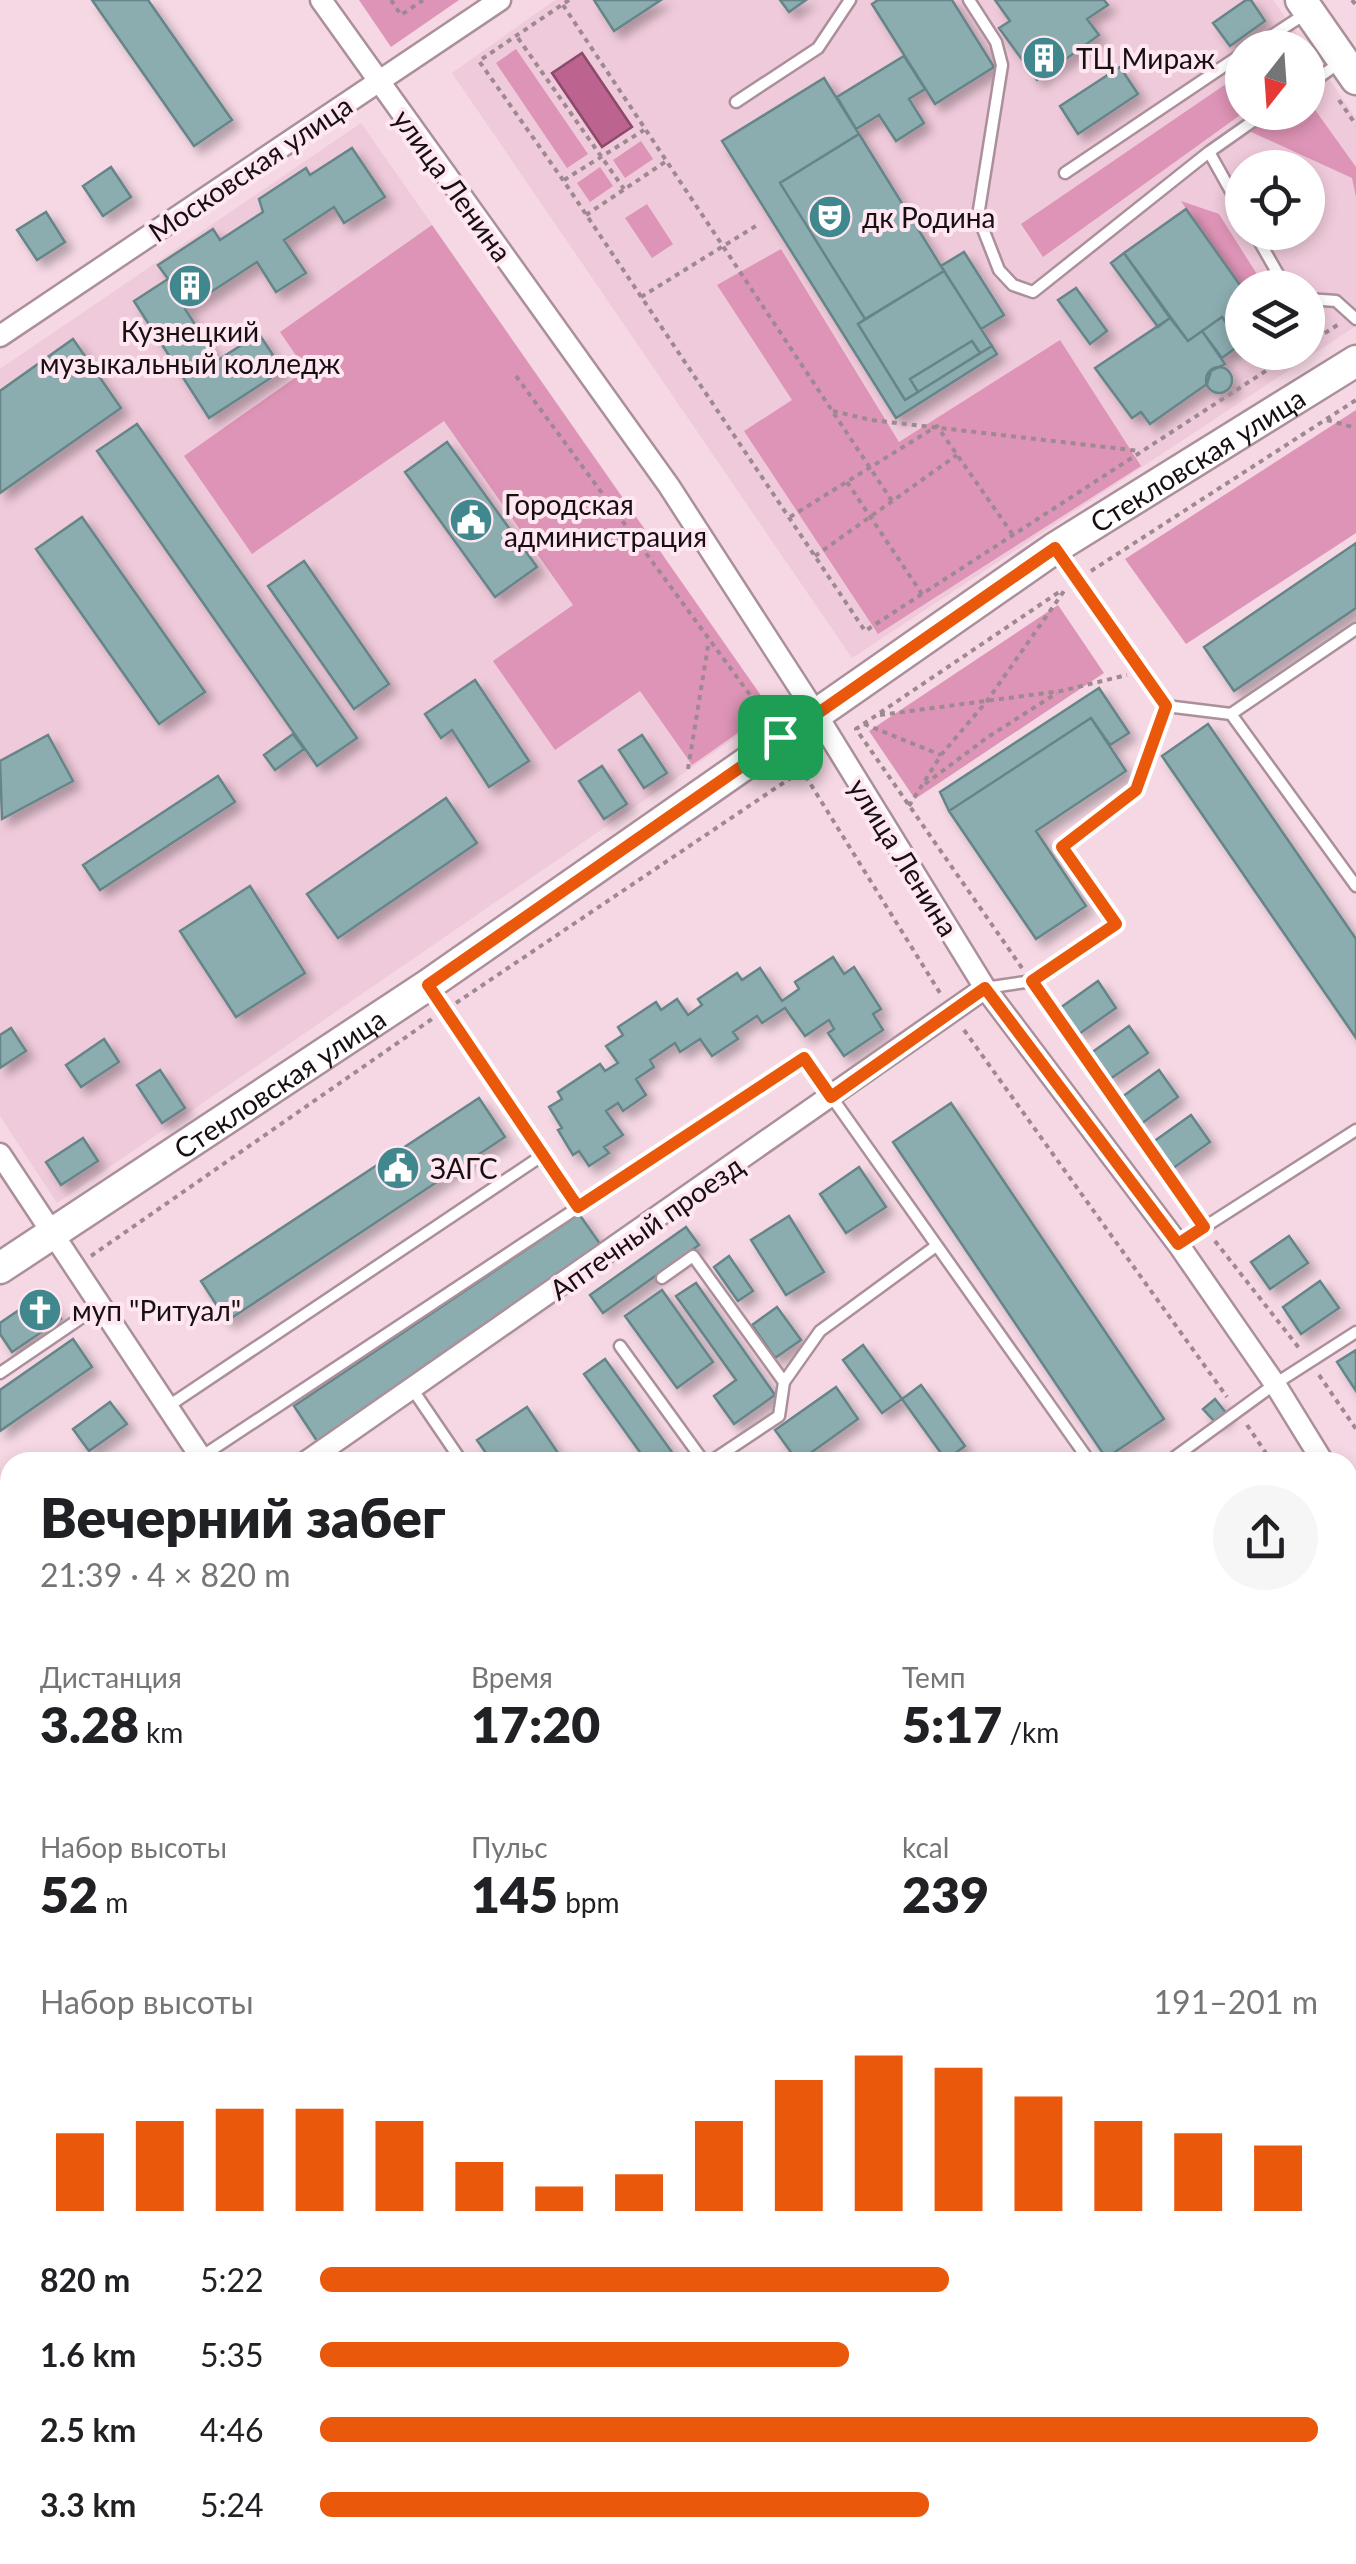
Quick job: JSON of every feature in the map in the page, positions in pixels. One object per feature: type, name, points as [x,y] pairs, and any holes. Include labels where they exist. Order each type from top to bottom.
[{"type":"street","name":"улица Ленина","points":[[322,0],[668,486],[815,712],[985,988],[1178,1244],[1317,1452]]},
{"type":"street","name":"Московская улица","points":[[0,336],[500,0]]},
{"type":"street","points":[[1305,6],[1349,70]]},
{"type":"street","name":"Стекловская улица","points":[[0,1268],[428,985],[1055,548],[1356,362]]},
{"type":"street","name":"Аптечный проезд","points":[[321,1452],[985,988]]},
{"type":"street","points":[[0,1154],[197,1452]]},
{"type":"lane","points":[[736,102],[818,48],[850,0]]},
{"type":"lane","points":[[970,0],[996,42],[1002,64],[978,216],[999,270],[1013,285],[1032,292],[1240,130]]},
{"type":"lane","points":[[1275,30],[1305,6]]},
{"type":"lane","points":[[1065,173],[1225,65]]},
{"type":"lane","points":[[1325,78],[1349,70]]},
{"type":"lane","points":[[1209,152],[1225,181]]},
{"type":"lane","points":[[1325,299],[1336,300],[1354,317]]},
{"type":"lane","points":[[1055,548],[1166,706],[1231,714],[1356,629]]},
{"type":"lane","points":[[985,988],[1032,981],[1116,924],[1062,847],[1136,790],[1166,706]]},
{"type":"lane","points":[[1231,714],[1356,886]]},
{"type":"lane","points":[[428,985],[578,1207]]},
{"type":"lane","points":[[214,1452],[804,1058],[1083,1452]]},
{"type":"lane","points":[[1178,1244],[1356,1130]]},
{"type":"lane","points":[[168,1407],[543,1155]]},
{"type":"lane","points":[[723,1452],[779,1416],[784,1382],[820,1331],[936,1246]]},
{"type":"lane","points":[[662,1278],[693,1256],[784,1382]]},
{"type":"lane","points":[[0,1373],[100,1306]]},
{"type":"lane","points":[[1182,1452],[1274,1384],[1356,1332]]},
{"type":"lane","points":[[620,1346],[700,1452]]},
{"type":"lane","points":[[413,1390],[455,1452]]},
{"type":"path","points":[[392,0],[402,15],[423,0]]},
{"type":"path","points":[[569,0],[479,61],[866,631],[1267,370]]},
{"type":"path","points":[[562,4],[892,502]]},
{"type":"path","points":[[517,36],[624,189]]},
{"type":"path","points":[[563,180],[644,130]]},
{"type":"path","points":[[586,215],[666,162]]},
{"type":"path","points":[[641,297],[758,224]]},
{"type":"path","points":[[1325,334],[1354,317]]},
{"type":"path","points":[[516,376],[780,737],[951,1012],[1265,1452]]},
{"type":"path","points":[[1077,579],[1356,400]]},
{"type":"path","points":[[832,411],[871,420],[1140,451]]},
{"type":"path","points":[[1326,420],[1356,428]]},
{"type":"path","points":[[790,518],[937,426]]},
{"type":"path","points":[[937,426],[1013,534]]},
{"type":"path","points":[[815,556],[957,455]]},
{"type":"path","points":[[847,482],[922,594]]},
{"type":"path","points":[[910,806],[941,755],[987,701],[1066,587],[856,729],[1204,1227],[1310,1362],[1356,1429]]},
{"type":"path","points":[[688,769],[709,642]]},
{"type":"path","points":[[875,716],[1061,691],[1142,672]]},
{"type":"path","points":[[922,786],[988,737],[1061,691]]},
{"type":"path","points":[[864,724],[941,755]]},
{"type":"shaded area","points":[[359,0],[459,0],[391,47]]},
{"type":"shaded area","points":[[555,0],[1273,0],[1294,30],[1225,30],[1225,130],[1325,130],[1325,73],[1356,118],[1356,326],[1325,346],[1325,270],[1225,270],[1225,370],[1289,370],[852,658],[452,73]]},
{"type":"shaded area","points":[[516,49],[588,154],[567,168],[496,63]]},
{"type":"shaded area","points":[[582,53],[632,127],[602,147],[552,73]]},
{"type":"shaded area","points":[[1225,85],[1225,126],[1043,257],[1021,224]]},
{"type":"shaded area","points":[[361,123],[773,712],[57,1203],[0,1116],[0,369]]},
{"type":"shaded area","points":[[1325,124],[1356,167],[1356,197],[1352,178],[1325,166],[1325,150],[1291,150],[1249,131],[1325,130]]},
{"type":"shaded area","points":[[641,141],[653,159],[625,178],[613,160]]},
{"type":"shaded area","points":[[600,167],[613,186],[590,202],[577,183]]},
{"type":"shaded area","points":[[1181,201],[1219,214],[1225,224],[1225,250],[1242,250],[1254,270],[1226,270]]},
{"type":"shaded area","points":[[647,204],[673,244],[652,258],[625,218]]},
{"type":"shaded area","points":[[432,225],[771,710],[692,765],[640,691],[555,750],[493,661],[573,605],[444,421],[252,554],[184,456],[306,370],[280,332]]},
{"type":"shaded area","points":[[781,249],[899,442],[1060,340],[1141,466],[878,634],[744,431],[792,400],[717,285]]},
{"type":"shaded area","points":[[1356,410],[1356,533],[1186,644],[1125,559]]},
{"type":"shaded area","points":[[1058,605],[1104,673],[915,799],[869,731]]},
{"type":"building","points":[[92,0],[148,0],[232,120],[194,146]]},
{"type":"building","points":[[594,0],[661,0],[614,31]]},
{"type":"building","points":[[780,0],[806,0],[789,12]]},
{"type":"building","points":[[878,0],[952,0],[994,67],[935,104],[872,4]]},
{"type":"building","name":"ТЦ Мираж","points":[[995,0],[1104,0],[1108,5],[1087,19],[1099,35],[1037,80],[999,28],[1010,21]]},
{"type":"building","points":[[1246,0],[1251,0],[1265,21],[1252,30],[1225,30],[1225,39],[1213,23]]},
{"type":"building","points":[[904,56],[925,89],[909,99],[924,123],[896,141],[879,115],[856,129],[837,97]]},
{"type":"building","points":[[1120,67],[1138,94],[1078,134],[1060,106]]},
{"type":"building","points":[[824,78],[859,134],[780,183],[865,319],[858,324],[905,400],[992,346],[997,354],[896,418],[722,141]]},
{"type":"building","points":[[859,134],[944,271],[865,319],[780,183]]},
{"type":"building","name":"Кузнецкий музыкальный колледж","points":[[352,148],[385,197],[344,223],[334,207],[284,240],[306,273],[276,292],[257,262],[185,309],[218,360],[259,334],[283,370],[209,418],[134,301],[168,279],[158,265],[213,229],[220,240],[263,212],[259,199],[306,168],[310,175]]},
{"type":"building","points":[[111,167],[131,197],[103,216],[83,186]]},
{"type":"building","points":[[1186,209],[1229,270],[1225,270],[1225,321],[1222,317],[1188,341],[1124,253]]},
{"type":"building","points":[[46,212],[65,242],[37,260],[17,230]]},
{"type":"building","points":[[964,252],[1004,315],[981,329],[941,266]]},
{"type":"building","points":[[1124,253],[1170,318],[1158,327],[1111,263]]},
{"type":"building","points":[[944,271],[992,346],[980,353],[972,341],[910,379],[918,392],[905,400],[858,324]]},
{"type":"building","points":[[1076,288],[1107,331],[1090,344],[1058,300]]},
{"type":"building","points":[[1222,317],[1225,356],[1222,358],[1202,331]]},
{"type":"building","points":[[1170,318],[1188,341],[1202,331],[1225,364],[1211,371],[1207,384],[1150,424],[1141,412],[1132,418],[1095,368]]},
{"type":"building","points":[[73,339],[121,408],[0,493],[0,391]]},
{"type":"building","points":[[972,341],[980,353],[918,392],[910,379]]},
{"type":"building","points":[[1214,368],[1224,368],[1231,375],[1231,385],[1224,392],[1214,392],[1207,385],[1207,375]]},
{"type":"building","points":[[137,424],[357,738],[317,766],[97,451]]},
{"type":"building","name":"Городская администрация","points":[[447,442],[537,567],[495,597],[405,472]]},
{"type":"building","points":[[82,517],[205,692],[159,724],[36,549]]},
{"type":"building","points":[[1356,543],[1356,608],[1234,691],[1204,647]]},
{"type":"building","points":[[304,561],[389,684],[354,709],[268,586]]},
{"type":"building","points":[[475,680],[529,761],[489,787],[452,730],[441,738],[425,714]]},
{"type":"building","points":[[1099,688],[1129,733],[1110,745],[1091,718],[949,811],[940,792]]},
{"type":"building","points":[[1091,718],[1126,771],[1036,831],[1086,906],[1036,939],[949,811]]},
{"type":"building","points":[[1208,724],[1356,939],[1356,1038],[1162,756]]},
{"type":"building","points":[[293,734],[304,749],[275,770],[264,755]]},
{"type":"building","points":[[48,735],[73,781],[2,819],[0,761]]},
{"type":"building","points":[[642,735],[667,773],[644,788],[619,750]]},
{"type":"building","points":[[602,766],[627,804],[604,819],[579,781]]},
{"type":"building","points":[[218,776],[235,802],[100,890],[83,865]]},
{"type":"building","points":[[446,798],[477,843],[338,938],[307,894]]},
{"type":"building","points":[[250,886],[305,973],[236,1017],[180,931]]},
{"type":"building","points":[[833,957],[844,974],[854,967],[881,1009],[873,1014],[883,1030],[844,1056],[828,1033],[834,1029],[829,1020],[805,1036],[785,1008],[762,1023],[757,1016],[733,1032],[738,1039],[712,1056],[700,1039],[680,1052],[675,1043],[650,1060],[654,1067],[636,1079],[646,1095],[623,1111],[618,1103],[606,1111],[623,1135],[604,1147],[609,1153],[589,1166],[579,1151],[573,1155],[549,1107],[562,1099],[558,1092],[600,1064],[605,1071],[618,1063],[606,1046],[623,1035],[618,1027],[656,1002],[661,1010],[677,999],[688,1015],[702,1005],[698,999],[737,973],[742,980],[760,968],[782,1001],[799,989],[795,982]]},
{"type":"building","points":[[1098,981],[1116,1008],[1079,1034],[1060,1008]]},
{"type":"building","points":[[1129,1026],[1148,1053],[1110,1079],[1091,1053]]},
{"type":"building","points":[[11,1028],[26,1051],[0,1068],[0,1035]]},
{"type":"building","points":[[104,1039],[119,1062],[81,1087],[66,1065]]},
{"type":"building","points":[[160,1070],[185,1108],[162,1123],[137,1085]]},
{"type":"building","points":[[1159,1070],[1178,1097],[1141,1124],[1122,1097]]},
{"type":"building","points":[[479,1098],[505,1137],[227,1321],[201,1281]]},
{"type":"building","points":[[951,1103],[1164,1419],[1115,1452],[1102,1452],[893,1142]]},
{"type":"building","points":[[1191,1115],[1210,1142],[1172,1169],[1153,1142]]},
{"type":"building","points":[[83,1138],[98,1161],[61,1185],[46,1162]]},
{"type":"building","points":[[859,1167],[886,1207],[846,1233],[820,1194]]},
{"type":"building","points":[[579,1214],[605,1251],[319,1444],[294,1406]]},
{"type":"building","points":[[789,1216],[824,1272],[786,1295],[751,1240]]},
{"type":"building","points":[[686,1227],[699,1245],[603,1313],[590,1295]]},
{"type":"building","points":[[1289,1236],[1308,1263],[1270,1289],[1251,1262]]},
{"type":"building","points":[[729,1256],[753,1291],[738,1301],[714,1267]]},
{"type":"building","points":[[1320,1281],[1339,1308],[1301,1334],[1283,1307]]},
{"type":"building","points":[[696,1283],[775,1395],[734,1424],[714,1396],[736,1380],[676,1296]]},
{"type":"building","points":[[662,1290],[713,1362],[677,1388],[625,1316]]},
{"type":"building","points":[[44,1293],[61,1319],[12,1352],[0,1334],[0,1323]]},
{"type":"building","points":[[777,1307],[801,1340],[775,1358],[752,1325]]},
{"type":"building","points":[[73,1339],[92,1367],[0,1431],[0,1390]]},
{"type":"building","points":[[863,1345],[902,1399],[882,1413],[843,1360]]},
{"type":"building","points":[[1356,1350],[1356,1391],[1337,1362]]},
{"type":"building","points":[[605,1359],[672,1452],[640,1452],[584,1374]]},
{"type":"building","points":[[921,1385],[965,1446],[957,1452],[940,1452],[902,1399]]},
{"type":"building","points":[[836,1387],[858,1419],[812,1452],[791,1452],[775,1430]]},
{"type":"building","points":[[1215,1399],[1227,1414],[1216,1423],[1203,1409]]},
{"type":"building","points":[[110,1402],[127,1424],[89,1451],[73,1429]]},
{"type":"building","points":[[527,1407],[557,1452],[485,1452],[477,1440]]},
{"type":"place","name":"ТЦ Мираж","points":[[1044,58]]},
{"type":"place","name":"дк Родина","points":[[830,217]]},
{"type":"place","name":"Кузнецкий музыкальный колледж","points":[[190,286]]},
{"type":"place","name":"Городская администрация","points":[[471,520]]},
{"type":"place","name":"ЗАГС","points":[[398,1168]]},
{"type":"place","name":"муп \"Ритуал\"","points":[[40,1310]]},
{"type":"route","points":[[1055,548],[1166,706],[1136,790],[1062,847],[1116,924],[1032,981],[1204,1227],[1178,1244],[985,988],[831,1097],[804,1058],[578,1207],[428,985],[780,737],[1055,548]]}]
